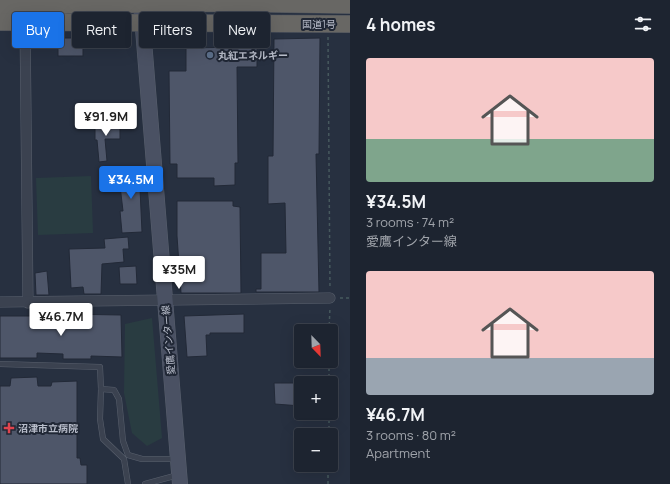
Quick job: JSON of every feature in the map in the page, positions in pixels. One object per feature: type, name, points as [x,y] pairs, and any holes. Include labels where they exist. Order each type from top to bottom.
[{"type":"highway","name":"国道1号","points":[[0,22],[26,9],[141,4],[328,3],[350,5]]},
{"type":"highway","name":"国道1号","points":[[0,6],[139,23]]},
{"type":"highway","name":"国道1号","points":[[206,23],[350,24]]},
{"type":"main road","name":"愛鷹インター線","points":[[141,4],[142,12]]},
{"type":"main road","name":"愛鷹インター線","points":[[145,48],[179,479]]},
{"type":"street","points":[[26,9],[28,303]]},
{"type":"street","points":[[0,302],[165,302],[330,298]]},
{"type":"lane","points":[[0,364],[100,367],[102,389],[100,419],[103,439],[124,459],[128,484]]},
{"type":"lane","points":[[102,389],[114,390],[119,399],[122,441],[128,455],[142,459],[178,459]]},
{"type":"lane","points":[[145,484],[179,479]]},
{"type":"path","points":[[328,24],[329,324]]},
{"type":"path","points":[[328,472],[328,484]]},
{"type":"green space","points":[[91,176],[93,233],[38,235],[36,178]]},
{"type":"green space","points":[[152,318],[162,438],[147,446],[132,433],[124,393],[125,324]]},
{"type":"building","points":[[64,38],[72,38],[72,48],[83,48],[83,56],[58,56],[58,48],[64,48]]},
{"type":"building","points":[[320,38],[319,154],[316,154],[319,292],[256,292],[256,289],[261,289],[261,253],[286,253],[285,203],[268,204],[268,156],[273,156],[274,39]]},
{"type":"building","points":[[186,48],[257,48],[257,67],[237,67],[238,163],[235,163],[235,185],[214,186],[214,178],[177,178],[177,164],[170,164],[169,71],[186,71]]},
{"type":"building","points":[[95,123],[120,123],[120,139],[105,139],[107,161],[99,162],[97,140],[95,140]]},
{"type":"building","points":[[139,167],[142,232],[122,233],[120,211],[123,211],[118,169]]},
{"type":"building","points":[[177,201],[233,201],[233,206],[240,207],[241,293],[181,293],[177,236]]},
{"type":"building","points":[[128,237],[129,249],[123,249],[124,262],[102,264],[101,294],[84,294],[83,287],[71,288],[69,249],[105,248],[104,239]]},
{"type":"building","points":[[136,266],[137,284],[120,284],[119,267]]},
{"type":"building","points":[[47,271],[49,295],[36,295],[35,273]]},
{"type":"building","points":[[62,314],[121,315],[122,357],[91,356],[91,359],[63,359],[63,354],[37,353],[37,358],[0,358],[0,316],[38,316],[38,321],[62,322]]},
{"type":"building","points":[[244,314],[244,333],[210,333],[210,335],[206,335],[207,356],[187,357],[184,316]]},
{"type":"building","points":[[37,377],[38,386],[51,386],[52,382],[77,381],[77,458],[80,458],[81,465],[87,465],[87,484],[0,484],[0,386],[10,386],[11,378]]},
{"type":"building","points":[[274,383],[294,383],[294,405],[275,404]]},
{"type":"place","name":"丸紅エネルギー","points":[[210,55]]},
{"type":"place","name":"沼津市立病院","points":[[9,428]]}]
